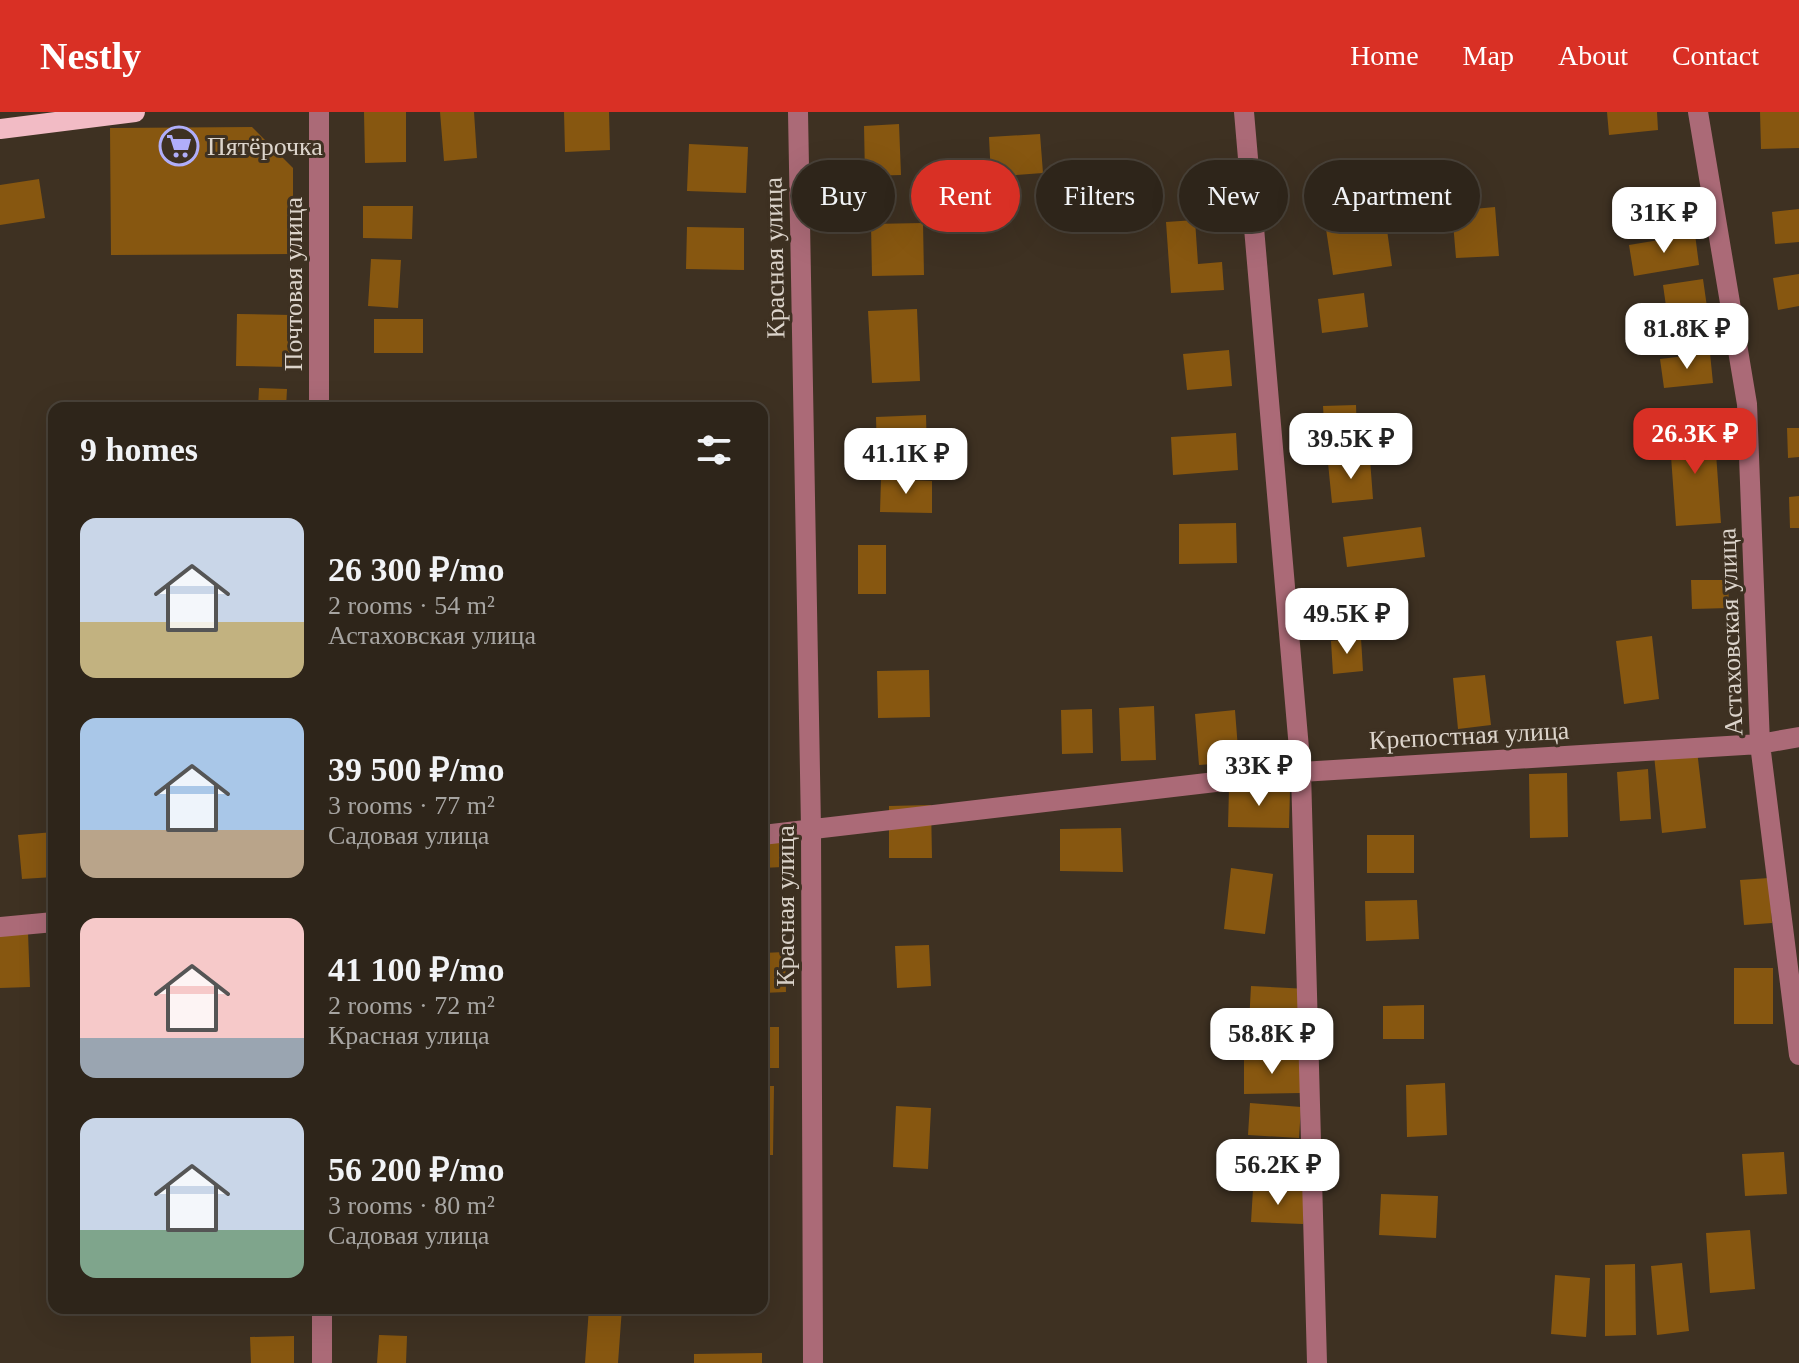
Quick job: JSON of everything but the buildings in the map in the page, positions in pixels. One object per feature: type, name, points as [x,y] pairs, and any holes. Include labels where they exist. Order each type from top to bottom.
[{"type":"main road","points":[[0,129],[135,112]]},
{"type":"street","name":"Почтовая улица","points":[[319,112],[319,402]]},
{"type":"street","name":"Красная улица","points":[[798,112],[811,828],[813,1363]]},
{"type":"street","points":[[1244,112],[1301,772],[1317,1363]]},
{"type":"street","name":"Астаховская улица","points":[[1698,112],[1747,404],[1760,744],[1799,1055]]},
{"type":"street","name":"Крепостная улица","points":[[768,834],[1301,772],[1760,744],[1799,737]]},
{"type":"street","points":[[0,927],[48,923]]},
{"type":"street","points":[[322,1314],[322,1363]]},
{"type":"place","name":"Пятёрочка","points":[[179,146]]}]
